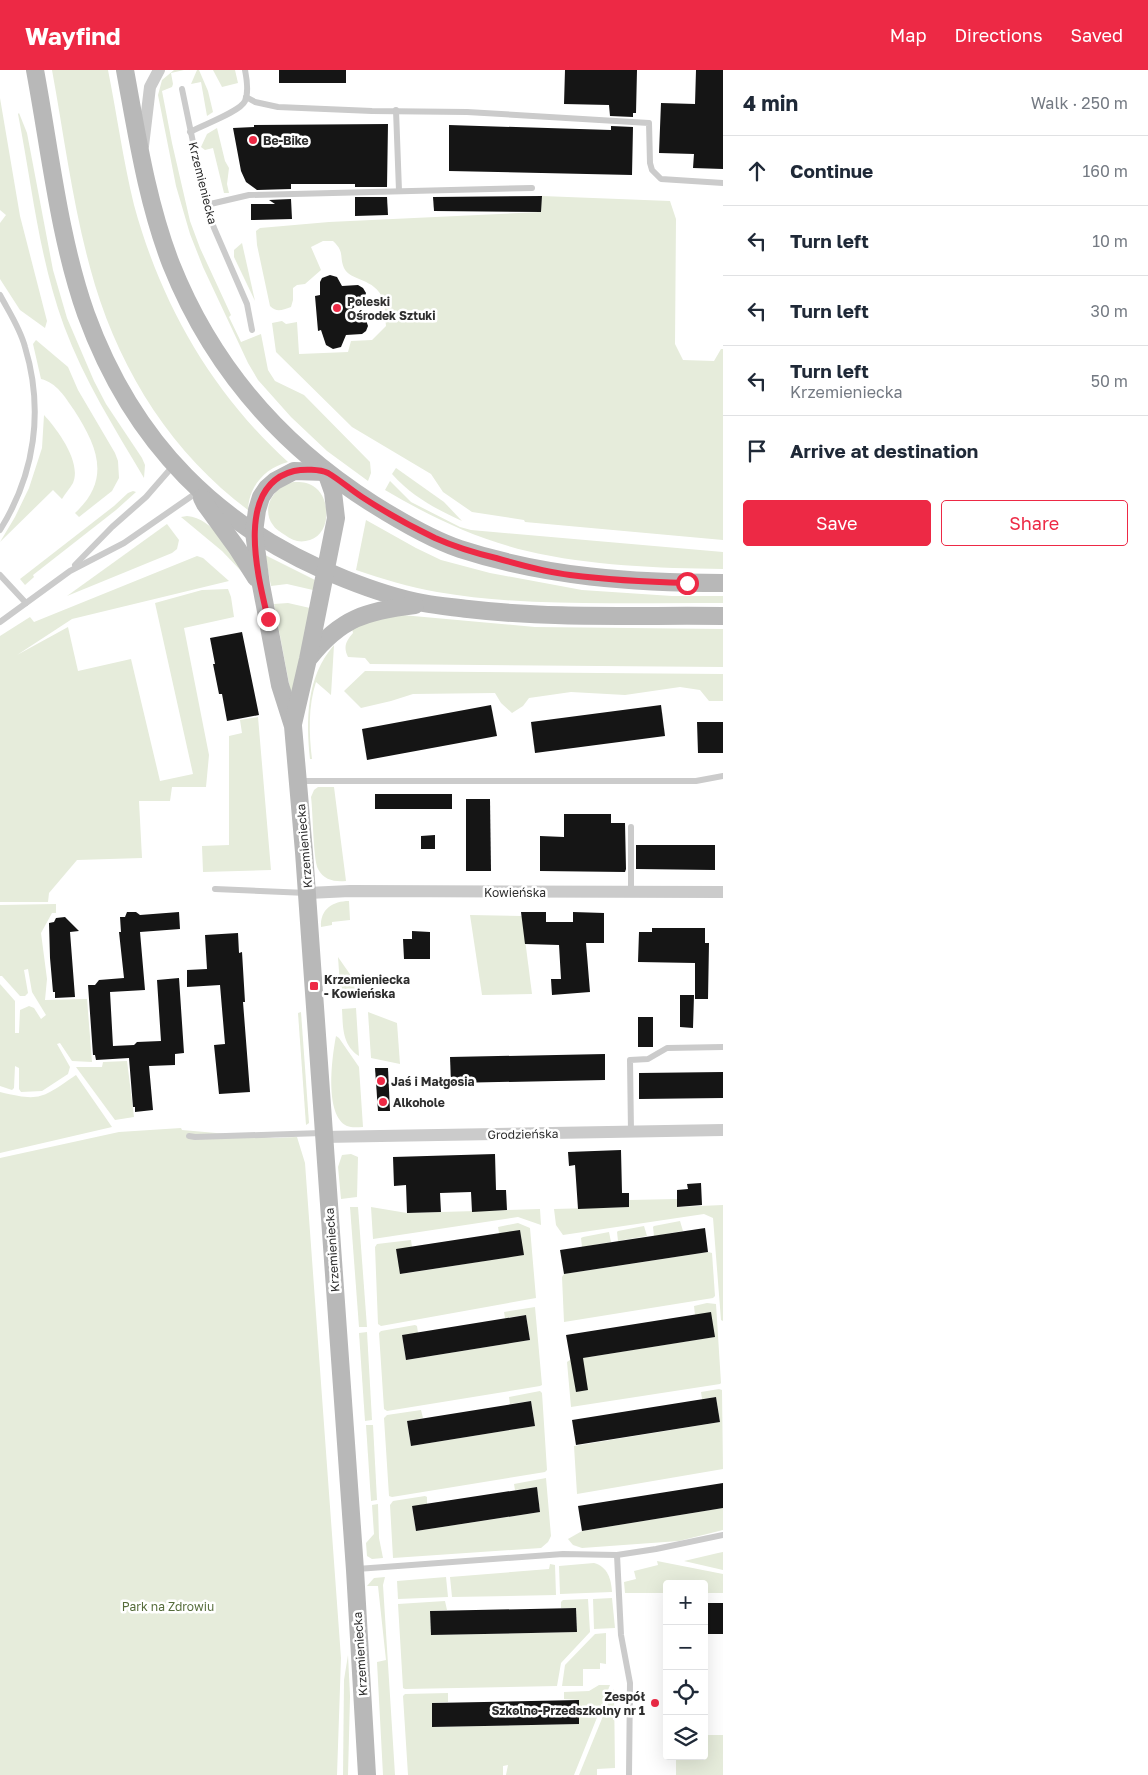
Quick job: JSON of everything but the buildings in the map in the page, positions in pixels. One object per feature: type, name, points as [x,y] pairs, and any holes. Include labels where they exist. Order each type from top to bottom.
[{"type":"main road","points":[[35,70],[63,224],[74,271],[86,312],[101,351],[124,394],[155,442],[199,491],[254,532],[292,555],[325,571],[390,595],[426,604],[504,613],[545,615],[723,616]]},
{"type":"main road","points":[[125,70],[141,158],[157,221],[186,297],[210,341],[246,394],[301,451],[326,472],[391,515],[460,548],[570,575],[622,581],[723,583]]},
{"type":"main road","name":"Krzemieniecka","points":[[293,726],[336,513],[333,492],[326,472],[294,471],[275,481],[261,497],[254,532],[260,585],[280,685],[293,726],[308,893],[323,1135],[355,1570],[367,1775]]},
{"type":"main road","points":[[199,491],[205,504],[237,548],[260,585]]},
{"type":"main road","points":[[308,659],[322,643],[349,621],[380,610],[426,604]]},
{"type":"street","points":[[141,158],[150,87],[159,70]]},
{"type":"street","name":"Kowieńska","points":[[308,893],[350,891],[723,892]]},
{"type":"street","name":"Grodzieńska","points":[[323,1135],[723,1130]]},
{"type":"lane","points":[[190,132],[240,107],[245,102],[248,83],[245,70]]},
{"type":"lane","name":"Krzemieniecka","points":[[182,90],[206,205],[247,304],[252,330]]},
{"type":"lane","points":[[246,97],[255,102],[278,107],[509,114],[649,122],[650,163],[652,170],[661,179],[666,181],[723,183]]},
{"type":"lane","points":[[396,110],[399,191]]},
{"type":"lane","points":[[206,205],[247,195],[532,188]]},
{"type":"lane","points":[[0,295],[22,338],[32,376],[36,416],[35,432],[19,497],[0,530]]},
{"type":"lane","points":[[70,571],[112,527],[152,491],[174,464]]},
{"type":"lane","points":[[0,622],[70,571],[124,543],[199,491]]},
{"type":"lane","points":[[0,575],[26,603]]},
{"type":"lane","points":[[297,781],[696,781],[723,776]]},
{"type":"lane","points":[[631,827],[631,892]]},
{"type":"lane","points":[[215,889],[308,893]]},
{"type":"lane","points":[[631,1132],[630,1060],[648,1059],[665,1048],[723,1047]]},
{"type":"lane","points":[[190,1136],[323,1135]]},
{"type":"lane","points":[[355,1570],[563,1554],[617,1555],[723,1535]]},
{"type":"lane","points":[[617,1555],[621,1635],[630,1682],[629,1775]]},
{"type":"green space","points":[[52,70],[108,70],[134,205],[145,242],[175,312],[193,345],[236,407],[288,462],[272,469],[260,479],[251,493],[248,510],[196,464],[174,438],[136,381],[120,350],[106,318],[95,285],[81,232]]},
{"type":"green space","points":[[174,70],[184,70],[171,73],[172,87],[162,91],[172,143],[190,221],[200,248],[231,315],[229,317],[241,342],[261,334],[268,370],[275,381],[304,395],[370,462],[371,473],[368,481],[327,451],[291,417],[258,380],[248,363],[203,267],[190,234],[176,186],[158,95],[162,80]]},
{"type":"green space","points":[[197,70],[199,70],[208,91],[213,112],[207,116],[201,82],[191,84]]},
{"type":"green space","points":[[213,70],[235,70],[238,83],[222,87]]},
{"type":"green space","points":[[0,98],[20,216],[47,321],[45,328],[20,310],[0,279],[0,223],[6,215],[0,210]]},
{"type":"green space","points":[[19,113],[27,133],[53,270],[67,318],[106,404],[142,458],[145,465],[144,478],[90,385],[72,346],[55,300],[42,248]]},
{"type":"green space","points":[[217,128],[225,161],[229,168],[227,184],[229,193],[224,193],[213,148],[205,150],[201,147],[207,134]]},
{"type":"green space","points":[[542,196],[670,201],[676,219],[675,344],[683,360],[714,361],[721,349],[723,349],[723,540],[525,522],[524,520],[472,512],[443,492],[431,474],[352,427],[276,352],[272,323],[282,321],[286,324],[297,322],[299,354],[348,352],[351,341],[372,340],[386,326],[385,305],[379,292],[374,287],[347,272],[337,245],[333,241],[323,241],[311,247],[321,270],[305,284],[297,285],[293,288],[291,307],[275,310],[270,306],[257,245],[256,231],[260,228],[329,222],[540,212]]},
{"type":"green space","points":[[242,243],[255,301],[234,257],[234,250]]},
{"type":"green space","points":[[36,340],[68,367],[78,390],[118,461],[119,478],[112,491],[79,517],[75,513],[87,500],[94,488],[97,475],[94,449],[82,423],[64,396],[52,384],[41,379],[33,344]]},
{"type":"green space","points":[[44,415],[67,446],[74,465],[75,475],[73,483],[62,499],[53,490],[0,542],[29,488],[42,448]]},
{"type":"green space","points":[[396,468],[444,502],[462,521],[416,496],[392,474]]},
{"type":"green space","points":[[390,481],[411,502],[460,527],[471,530],[723,552],[723,569],[649,567],[600,563],[551,556],[508,546],[453,526],[402,500],[385,490]]},
{"type":"green space","points":[[302,482],[313,486],[319,491],[326,506],[327,514],[322,530],[317,536],[306,541],[297,541],[288,537],[273,525],[269,518],[269,505],[276,492],[287,484]]},
{"type":"green space","points":[[136,492],[116,510],[33,575],[34,577],[25,585],[20,579],[128,493]]},
{"type":"green space","points":[[181,517],[197,518],[205,523],[221,538],[244,574],[222,551]]},
{"type":"green space","points":[[366,520],[441,560],[490,573],[582,590],[672,596],[723,596],[723,603],[543,602],[472,597],[416,588],[356,570]]},
{"type":"green space","points":[[167,524],[179,540],[177,549],[172,553],[67,596]]},
{"type":"green space","points":[[265,555],[315,580],[313,590],[287,584],[271,586]]},
{"type":"green space","points":[[197,556],[203,558],[229,581],[72,619],[17,655],[68,627],[78,671],[131,659],[160,781],[193,774],[155,603],[202,590],[228,589],[234,617],[184,628],[209,755],[206,787],[172,787],[170,801],[139,801],[142,858],[77,860],[49,893],[48,902],[0,902],[0,636],[30,617],[34,622]]},
{"type":"green space","points":[[288,603],[310,608],[293,694],[291,694],[274,604]]},
{"type":"green space","points":[[402,615],[535,627],[723,629],[723,667],[370,664],[365,658],[348,657],[346,647],[347,641],[353,633],[352,628],[359,623]]},
{"type":"green space","points":[[334,645],[331,695],[316,682],[313,691],[310,720],[312,759],[310,759],[308,714],[310,699],[318,671]]},
{"type":"green space","points":[[365,671],[723,674],[723,701],[709,701],[700,690],[680,687],[625,695],[571,692],[529,698],[523,706],[512,713],[501,703],[495,693],[413,694],[361,708],[344,691]]},
{"type":"green space","points":[[258,717],[271,870],[203,872],[202,846],[229,845],[229,736],[242,733],[240,720]]},
{"type":"green space","points":[[318,787],[334,787],[346,881],[333,881],[326,878],[320,873],[316,864],[311,797],[314,790]]},
{"type":"green space","points":[[343,901],[349,901],[350,920],[332,922],[332,925],[321,927],[323,915],[329,907]]},
{"type":"green space","points":[[56,904],[56,913],[52,913],[41,933],[47,979],[45,1000],[87,999],[92,1062],[72,1061],[60,1043],[57,1044],[70,1067],[68,1074],[42,1091],[21,1092],[19,1089],[19,1068],[15,1066],[14,1088],[12,1090],[0,1086],[0,984],[15,1001],[15,1033],[19,1033],[20,1010],[29,1006],[34,1008],[41,1019],[46,1015],[32,992],[28,969],[24,970],[28,993],[25,996],[20,996],[0,976],[0,905]]},
{"type":"green space","points":[[470,915],[522,916],[532,994],[482,995]]},
{"type":"green space","points":[[338,957],[354,980],[355,999],[341,1000]]},
{"type":"green space","points":[[356,1008],[359,1056],[353,1052],[346,1041],[342,1009]]},
{"type":"green space","points":[[301,1012],[309,1123],[306,1125],[298,1013]]},
{"type":"green space","points":[[368,1012],[397,1023],[400,1064],[371,1058]]},
{"type":"green space","points":[[336,1036],[359,1067],[363,1127],[347,1126],[340,1120],[335,1110],[331,1085]]},
{"type":"green space","points":[[127,1061],[134,1117],[115,1120],[76,1067],[102,1067],[103,1062]]},
{"type":"green space","points":[[76,1075],[112,1127],[0,1153],[0,1092],[24,1097],[41,1096],[56,1089]]},
{"type":"green space","name":"Park na Zdrowiu","points":[[181,1128],[182,1130],[274,1138],[297,1137],[305,1163],[341,1658],[337,1775],[0,1775],[0,1158],[119,1132]]},
{"type":"green space","points":[[351,1154],[358,1157],[357,1197],[341,1199],[338,1167],[342,1155]]},
{"type":"green space","points":[[677,1199],[677,1207],[723,1205],[723,1321],[721,1320],[713,1218],[704,1214],[563,1235],[556,1225],[554,1209],[629,1207],[629,1200]]},
{"type":"green space","points":[[350,1207],[358,1207],[367,1327],[359,1327]]},
{"type":"green space","points":[[371,1207],[407,1213],[540,1209],[541,1225],[518,1217],[373,1239]]},
{"type":"green space","points":[[680,1221],[683,1231],[654,1236],[654,1226]]},
{"type":"green space","points":[[518,1223],[530,1228],[536,1298],[381,1326],[378,1324],[375,1247],[377,1244],[411,1240],[412,1247],[401,1274],[523,1255],[499,1233],[498,1227]]},
{"type":"green space","points":[[644,1226],[647,1236],[618,1241],[618,1231]]},
{"type":"green space","points":[[609,1232],[611,1242],[582,1247],[581,1238]]},
{"type":"green space","points":[[708,1252],[712,1253],[715,1296],[713,1298],[564,1322],[562,1277],[564,1274]]},
{"type":"green space","points":[[707,1303],[716,1304],[720,1384],[571,1407],[567,1362],[714,1337],[695,1315],[694,1306]]},
{"type":"green space","points":[[535,1307],[542,1385],[387,1411],[384,1409],[379,1333],[381,1331],[417,1326],[418,1333],[402,1335],[406,1360],[530,1340],[526,1315],[505,1318],[504,1312]]},
{"type":"green space","points":[[367,1332],[372,1420],[365,1421],[359,1333]]},
{"type":"green space","points":[[722,1390],[723,1469],[577,1494],[574,1446],[720,1422],[716,1397],[702,1399],[701,1392]]},
{"type":"green space","points":[[540,1391],[542,1393],[547,1470],[545,1472],[389,1496],[384,1418],[387,1415],[421,1410],[423,1418],[407,1421],[411,1446],[535,1426],[531,1401],[510,1404],[509,1397]]},
{"type":"green space","points":[[366,1425],[373,1425],[377,1500],[371,1501]]},
{"type":"green space","points":[[546,1478],[551,1536],[548,1542],[541,1548],[393,1558],[390,1505],[393,1501],[427,1497],[427,1504],[412,1507],[416,1531],[540,1512],[537,1487],[515,1490],[514,1484]]},
{"type":"green space","points":[[378,1504],[379,1538],[383,1558],[372,1559],[367,1556],[366,1543],[374,1534],[372,1505]]},
{"type":"green space","points":[[723,1508],[723,1530],[679,1541],[582,1548],[573,1545],[568,1539],[582,1531]]},
{"type":"green space","points":[[723,1552],[723,1570],[684,1561],[718,1553]]},
{"type":"green space","points":[[657,1561],[723,1574],[723,1593],[708,1593],[708,1580],[663,1580],[663,1593],[625,1593],[624,1582],[636,1579],[634,1571],[658,1565]]},
{"type":"green space","points":[[594,1563],[603,1567],[608,1574],[612,1592],[560,1594],[559,1566]]},
{"type":"green space","points":[[550,1564],[555,1565],[556,1595],[452,1597],[450,1577],[549,1569]]},
{"type":"green space","points":[[385,1577],[383,1585],[395,1775],[383,1775],[377,1662],[386,1660],[378,1586],[367,1586],[374,1578]]},
{"type":"green space","points":[[446,1577],[448,1597],[398,1599],[397,1581]]},
{"type":"green space","points":[[612,1598],[615,1628],[594,1629],[593,1599]]},
{"type":"green space","points":[[588,1599],[590,1632],[561,1663],[557,1686],[403,1688],[398,1604],[445,1601],[447,1610],[430,1611],[431,1635],[577,1632],[576,1608],[561,1608],[561,1602],[563,1600]]},
{"type":"green space","points":[[606,1633],[606,1664],[600,1663],[600,1669],[583,1669],[583,1686],[562,1686],[565,1665],[595,1634]]},
{"type":"green space","points":[[348,1655],[350,1696],[348,1775],[343,1775],[344,1680]]},
{"type":"green space","points":[[599,1685],[610,1685],[574,1775],[506,1775],[508,1765],[503,1766],[503,1775],[408,1775],[403,1696],[405,1694],[448,1693],[448,1702],[432,1703],[433,1727],[579,1724],[579,1700],[564,1699],[564,1692],[589,1691]]},
{"type":"green space","points":[[614,1689],[615,1768],[597,1769],[597,1775],[579,1775]]},
{"type":"green space","points":[[708,1735],[723,1735],[723,1775],[676,1775],[676,1760],[708,1760]]},
{"type":"place","name":"Be-Bike","points":[[253,140]]},
{"type":"place","name":"Poleski Ośrodek Sztuki","points":[[337,308]]},
{"type":"place","name":"Krzemieniecka - Kowieńska","points":[[314,986]]},
{"type":"place","name":"Jaś i Małgosia","points":[[381,1081]]},
{"type":"place","name":"Alkohole","points":[[383,1102]]},
{"type":"place","name":"Zespół Szkolno-Przedszkolny nr 1","points":[[655,1703]]},
{"type":"route","points":[[268,619],[260,585],[255,549],[254,532],[257,510],[261,497],[267,488],[283,476],[300,470],[326,472],[391,515],[460,548],[517,564],[570,575],[622,581],[687,583]]}]
